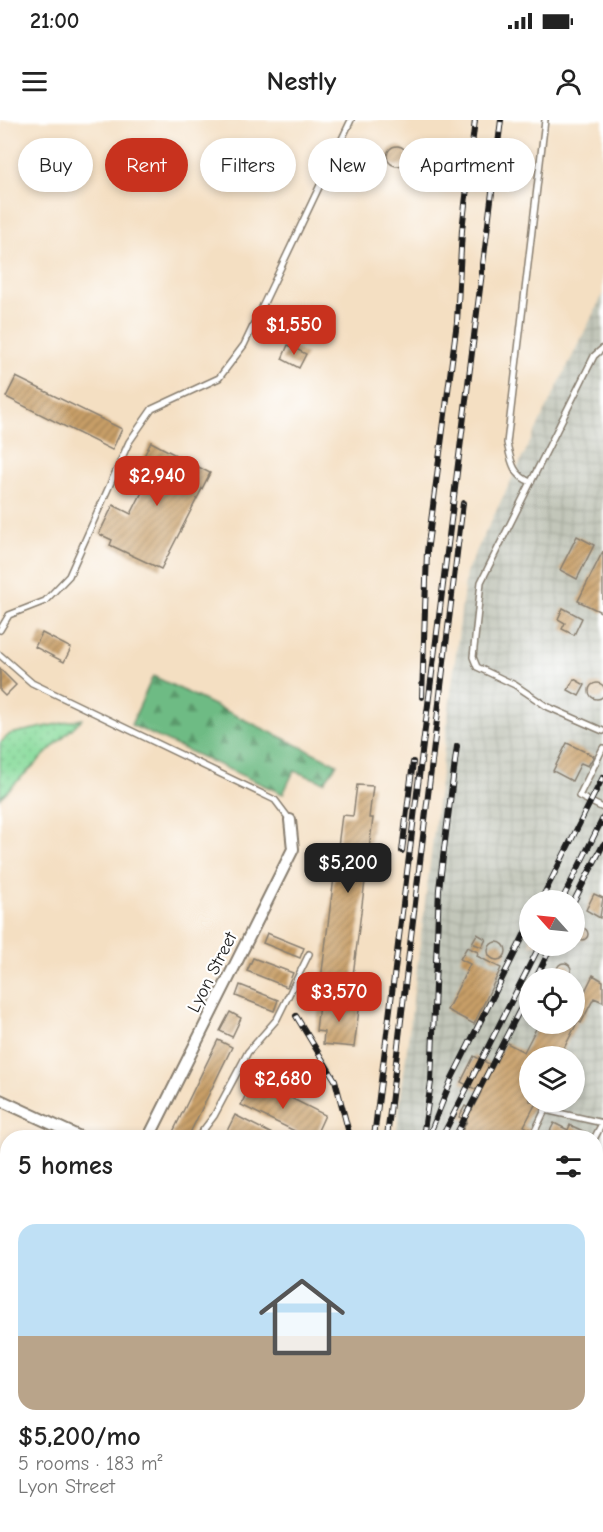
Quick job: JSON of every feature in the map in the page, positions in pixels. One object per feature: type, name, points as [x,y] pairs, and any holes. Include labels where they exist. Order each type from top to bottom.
[{"type":"street","name":"Lyon Street","points":[[152,1130],[293,849],[290,820]]},
{"type":"street","points":[[0,1100],[65,1130]]},
{"type":"lane","points":[[0,630],[9,615],[45,600],[69,576],[129,441],[152,409],[219,378],[244,345],[351,120]]},
{"type":"lane","points":[[531,482],[524,480],[513,468],[507,443],[545,120]]},
{"type":"lane","points":[[603,348],[594,356],[482,582],[473,657],[477,667],[515,685],[546,706],[603,731]]},
{"type":"lane","points":[[0,655],[32,683],[275,800],[290,820]]},
{"type":"lane","points":[[603,748],[579,796],[603,808]]},
{"type":"lane","points":[[203,1130],[214,1116],[248,1052],[277,1019],[309,954]]},
{"type":"lane","points":[[535,1130],[545,1110],[603,1122]]},
{"type":"shaded area","points":[[603,294],[603,1130],[397,1130],[466,572]]},
{"type":"green space","points":[[153,676],[337,764],[324,782],[294,771],[283,794],[131,725]]},
{"type":"green space","points":[[82,719],[0,798],[0,743],[10,734]]},
{"type":"building","points":[[399,146],[399,166],[397,166],[390,163],[387,156],[390,149]]},
{"type":"building","points":[[288,345],[306,354],[299,368],[282,359]]},
{"type":"building","points":[[16,377],[122,429],[112,450],[6,397]]},
{"type":"building","points":[[151,442],[210,473],[161,569],[110,545],[112,540],[99,534],[113,505],[131,514],[146,484],[133,478]]},
{"type":"building","points":[[577,536],[594,545],[577,579],[560,570]]},
{"type":"building","points":[[603,551],[603,613],[578,601]]},
{"type":"building","points":[[563,608],[582,618],[574,635],[562,629],[565,623],[558,619]]},
{"type":"building","points":[[42,633],[71,648],[64,662],[35,647]]},
{"type":"building","points":[[0,669],[16,685],[5,696],[0,691]]},
{"type":"building","points":[[574,679],[585,685],[579,696],[568,690]]},
{"type":"building","points":[[597,683],[603,685],[603,697],[597,699],[591,697],[589,691],[591,685]]},
{"type":"building","points":[[567,743],[594,756],[588,766],[581,763],[572,781],[553,771]]},
{"type":"building","points":[[357,785],[373,786],[369,818],[373,818],[351,991],[320,987],[342,815],[353,816]]},
{"type":"building","points":[[594,894],[603,898],[600,918],[586,910]]},
{"type":"building","points":[[267,933],[304,948],[300,958],[263,943]]},
{"type":"building","points":[[477,934],[486,939],[482,947],[472,943]]},
{"type":"building","points":[[497,942],[503,945],[506,951],[503,957],[497,960],[491,957],[488,951],[491,945]]},
{"type":"building","points":[[467,947],[478,952],[477,956],[501,968],[474,1024],[447,1010],[470,964],[460,959]]},
{"type":"building","points":[[253,958],[293,973],[287,987],[247,971]]},
{"type":"building","points":[[564,963],[570,968],[558,968]]},
{"type":"building","points":[[593,975],[603,981],[603,1002],[594,998],[585,1015],[585,991]]},
{"type":"building","points":[[240,985],[278,1000],[274,1011],[236,996]]},
{"type":"building","points":[[328,1000],[360,1003],[354,1047],[323,1044],[324,1032],[316,1031],[319,1004],[328,1005]]},
{"type":"building","points":[[230,1012],[241,1018],[232,1037],[220,1031]]},
{"type":"building","points":[[533,1034],[571,1034],[565,1046],[527,1046]]},
{"type":"building","points":[[218,1040],[232,1047],[191,1130],[174,1130]]},
{"type":"building","points":[[505,1042],[519,1049],[519,1112],[531,1112],[524,1126],[531,1130],[462,1130],[467,1121],[459,1117],[465,1106],[472,1110],[481,1092],[461,1082],[474,1056],[493,1066]]},
{"type":"building","points":[[253,1079],[325,1115],[318,1130],[293,1130],[241,1105]]},
{"type":"building","points":[[235,1115],[264,1130],[228,1130]]},
{"type":"building","points":[[554,1123],[568,1130],[550,1130]]},
{"type":"building","points":[[570,1125],[581,1130],[568,1130]]},
{"type":"railway","points":[[422,697],[427,552],[457,322],[462,230],[475,120]]},
{"type":"railway","points":[[375,1130],[501,120]]},
{"type":"railway","points":[[388,1130],[463,503]]},
{"type":"railway","points":[[424,1130],[431,1082],[439,889],[457,746]]},
{"type":"railway","points":[[402,851],[413,762]]},
{"type":"railway","points":[[546,890],[603,777]]},
{"type":"railway","points":[[567,890],[603,818]]},
{"type":"railway","points":[[580,890],[603,845]]},
{"type":"railway","points":[[431,1130],[452,1078],[519,945]]},
{"type":"railway","points":[[446,1130],[534,956]]},
{"type":"railway","points":[[541,968],[547,956]]},
{"type":"railway","points":[[459,1130],[519,1012]]},
{"type":"railway","points":[[296,1016],[335,1080],[348,1130]]}]
